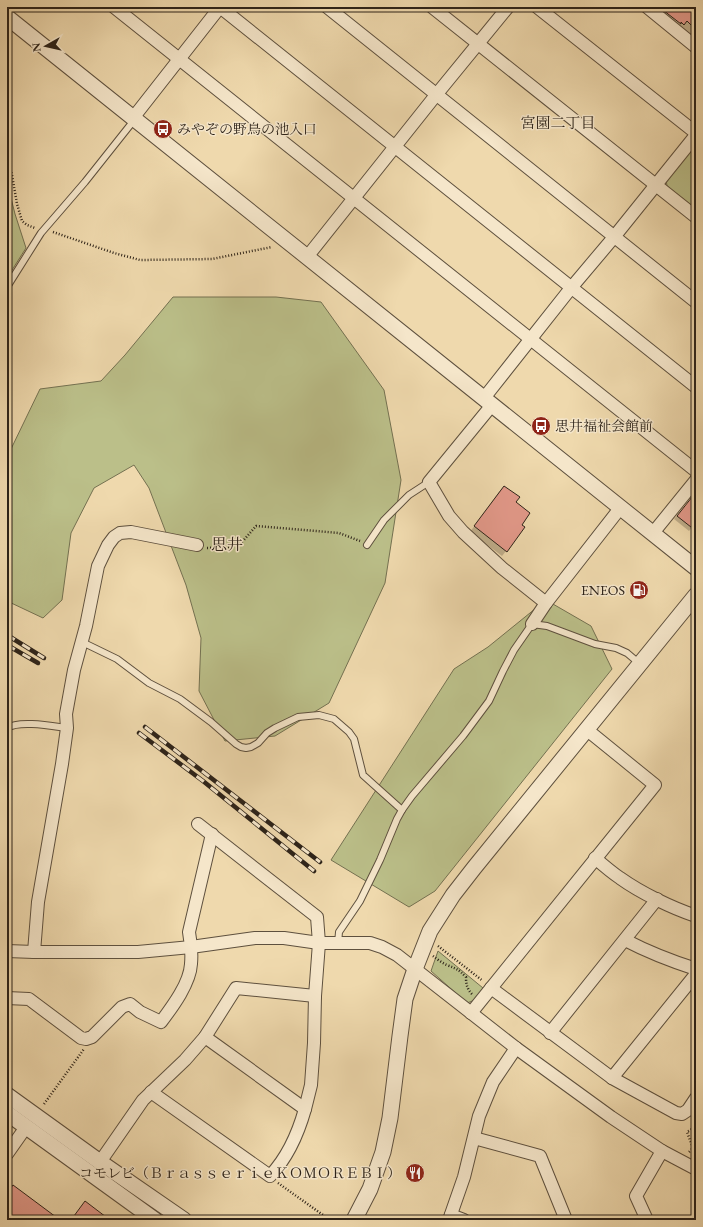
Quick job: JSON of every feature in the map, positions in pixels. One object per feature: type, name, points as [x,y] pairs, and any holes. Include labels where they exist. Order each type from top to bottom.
[{"type":"street","points":[[114,7],[696,471]]},
{"type":"street","points":[[134,118],[220,7],[696,387]]},
{"type":"street","points":[[327,7],[696,302]]},
{"type":"street","points":[[432,7],[696,217]]},
{"type":"street","points":[[307,257],[508,7]]},
{"type":"street","points":[[537,7],[696,134],[614,237],[571,288],[428,482],[450,516],[463,532],[502,568],[546,603]]},
{"type":"street","points":[[646,7],[696,47]]},
{"type":"street","points":[[7,17],[696,568]]},
{"type":"street","points":[[653,533],[696,480]]},
{"type":"street","points":[[532,624],[546,603],[620,507]]},
{"type":"street","points":[[34,952],[38,902],[67,728],[67,706],[98,566],[108,545],[114,537],[120,534],[131,532],[197,545]]},
{"type":"street","points":[[354,1220],[370,1189],[383,1152],[390,1118],[405,999],[430,931],[453,894],[696,595]]},
{"type":"street","points":[[470,1013],[655,785],[586,730]]},
{"type":"street","points":[[151,1092],[270,1176],[278,1167],[291,1147],[300,1128],[309,1096],[314,1043],[315,996],[319,943],[318,917],[198,824]]},
{"type":"street","points":[[7,998],[29,999],[81,1038],[86,1039],[92,1036],[122,1007],[130,1004],[140,1012],[161,1022],[174,1005],[187,981],[192,965],[189,932],[212,834]]},
{"type":"street","points":[[595,858],[618,877],[640,891],[696,916]]},
{"type":"street","points":[[550,1033],[657,899]]},
{"type":"street","points":[[7,951],[138,952],[191,947],[255,938],[284,938],[319,943],[370,943],[398,955],[516,1048],[611,1117],[662,1151],[696,1169]]},
{"type":"street","points":[[625,940],[646,951],[696,969]]},
{"type":"street","points":[[612,1078],[696,974]]},
{"type":"street","points":[[100,1162],[143,1100],[205,1037],[236,988],[315,996]]},
{"type":"street","points":[[491,988],[612,1078],[676,1113],[682,1114],[688,1110],[696,1098]]},
{"type":"street","points":[[205,1037],[306,1109]]},
{"type":"street","points":[[464,1220],[450,1217],[464,1177],[479,1116],[493,1082],[516,1048]]},
{"type":"street","points":[[7,1095],[184,1220]]},
{"type":"street","points":[[7,1113],[155,1220]]},
{"type":"street","points":[[7,1154],[26,1127]]},
{"type":"street","points":[[474,1138],[540,1156],[566,1220]]},
{"type":"street","points":[[647,1220],[636,1196],[662,1151]]},
{"type":"lane","points":[[7,287],[44,230],[85,182],[134,118]]},
{"type":"lane","points":[[367,546],[384,520],[410,494],[428,482]]},
{"type":"lane","points":[[338,943],[339,932],[360,901],[402,810],[463,736],[489,701],[514,650],[532,624],[547,626],[595,644],[616,648],[626,653],[640,664]]},
{"type":"lane","points":[[82,642],[117,659],[149,683],[180,699],[212,722],[241,747],[251,747],[258,743],[267,733],[298,717],[319,715],[334,719],[349,732],[354,739],[363,775],[402,810]]},
{"type":"lane","points":[[7,728],[12,725],[23,724],[67,728]]},
{"type":"path","points":[[7,158],[12,175],[17,204],[22,220],[27,225],[140,260],[212,259],[289,243]]},
{"type":"path","points":[[197,545],[204,548],[229,548],[243,541],[256,526],[340,533],[367,546]]},
{"type":"path","points":[[435,944],[491,988]]},
{"type":"path","points":[[430,954],[461,972],[466,977],[468,990],[480,1001]]},
{"type":"path","points":[[44,1104],[84,1048],[86,1039]]},
{"type":"path","points":[[693,1148],[687,1132],[696,1124]]},
{"type":"path","points":[[270,1176],[330,1220]]},
{"type":"green space","points":[[696,142],[696,209],[667,186],[666,179]]},
{"type":"green space","points":[[7,182],[26,248],[7,278]]},
{"type":"green space","points":[[173,297],[276,297],[321,302],[384,390],[401,480],[385,583],[329,703],[275,736],[225,741],[199,691],[201,638],[186,585],[149,488],[134,465],[94,488],[71,533],[62,600],[43,618],[7,601],[7,453],[11,449],[40,389],[101,381],[125,355]]},
{"type":"green space","points":[[546,600],[591,626],[612,669],[435,891],[409,907],[331,860],[454,669],[488,647]]},
{"type":"green space","points":[[438,951],[483,988],[475,1000],[467,1003],[431,971]]},
{"type":"building","points":[[659,7],[688,7],[696,15],[696,19],[691,25],[687,21],[684,25]]},
{"type":"building","points":[[504,486],[520,497],[516,502],[530,513],[522,525],[525,527],[507,552],[474,526]]},
{"type":"building","points":[[696,492],[696,531],[677,516]]},
{"type":"building","points":[[13,1185],[60,1220],[7,1220],[7,1193]]},
{"type":"building","points":[[85,1201],[110,1220],[71,1220]]},
{"type":"railway","points":[[7,635],[44,658]]},
{"type":"railway","points":[[7,645],[38,663]]},
{"type":"railway","points":[[145,727],[320,862]]},
{"type":"railway","points":[[139,733],[203,781],[314,871]]},
{"type":"place","name":"みやぞの野鳥の池入口","points":[[163,129]]},
{"type":"place","name":"思井福祉会館前","points":[[541,426]]},
{"type":"place","name":"ENEOS","points":[[639,590]]},
{"type":"place","name":"コモレビ（ＢｒａｓｓｅｒｉｅＫＯＭＯＲＥＢＩ）","points":[[415,1173]]},
{"type":"district","name":"宮園二丁目","points":[[558,122]]},
{"type":"district","name":"思井","points":[[227,544]]}]
